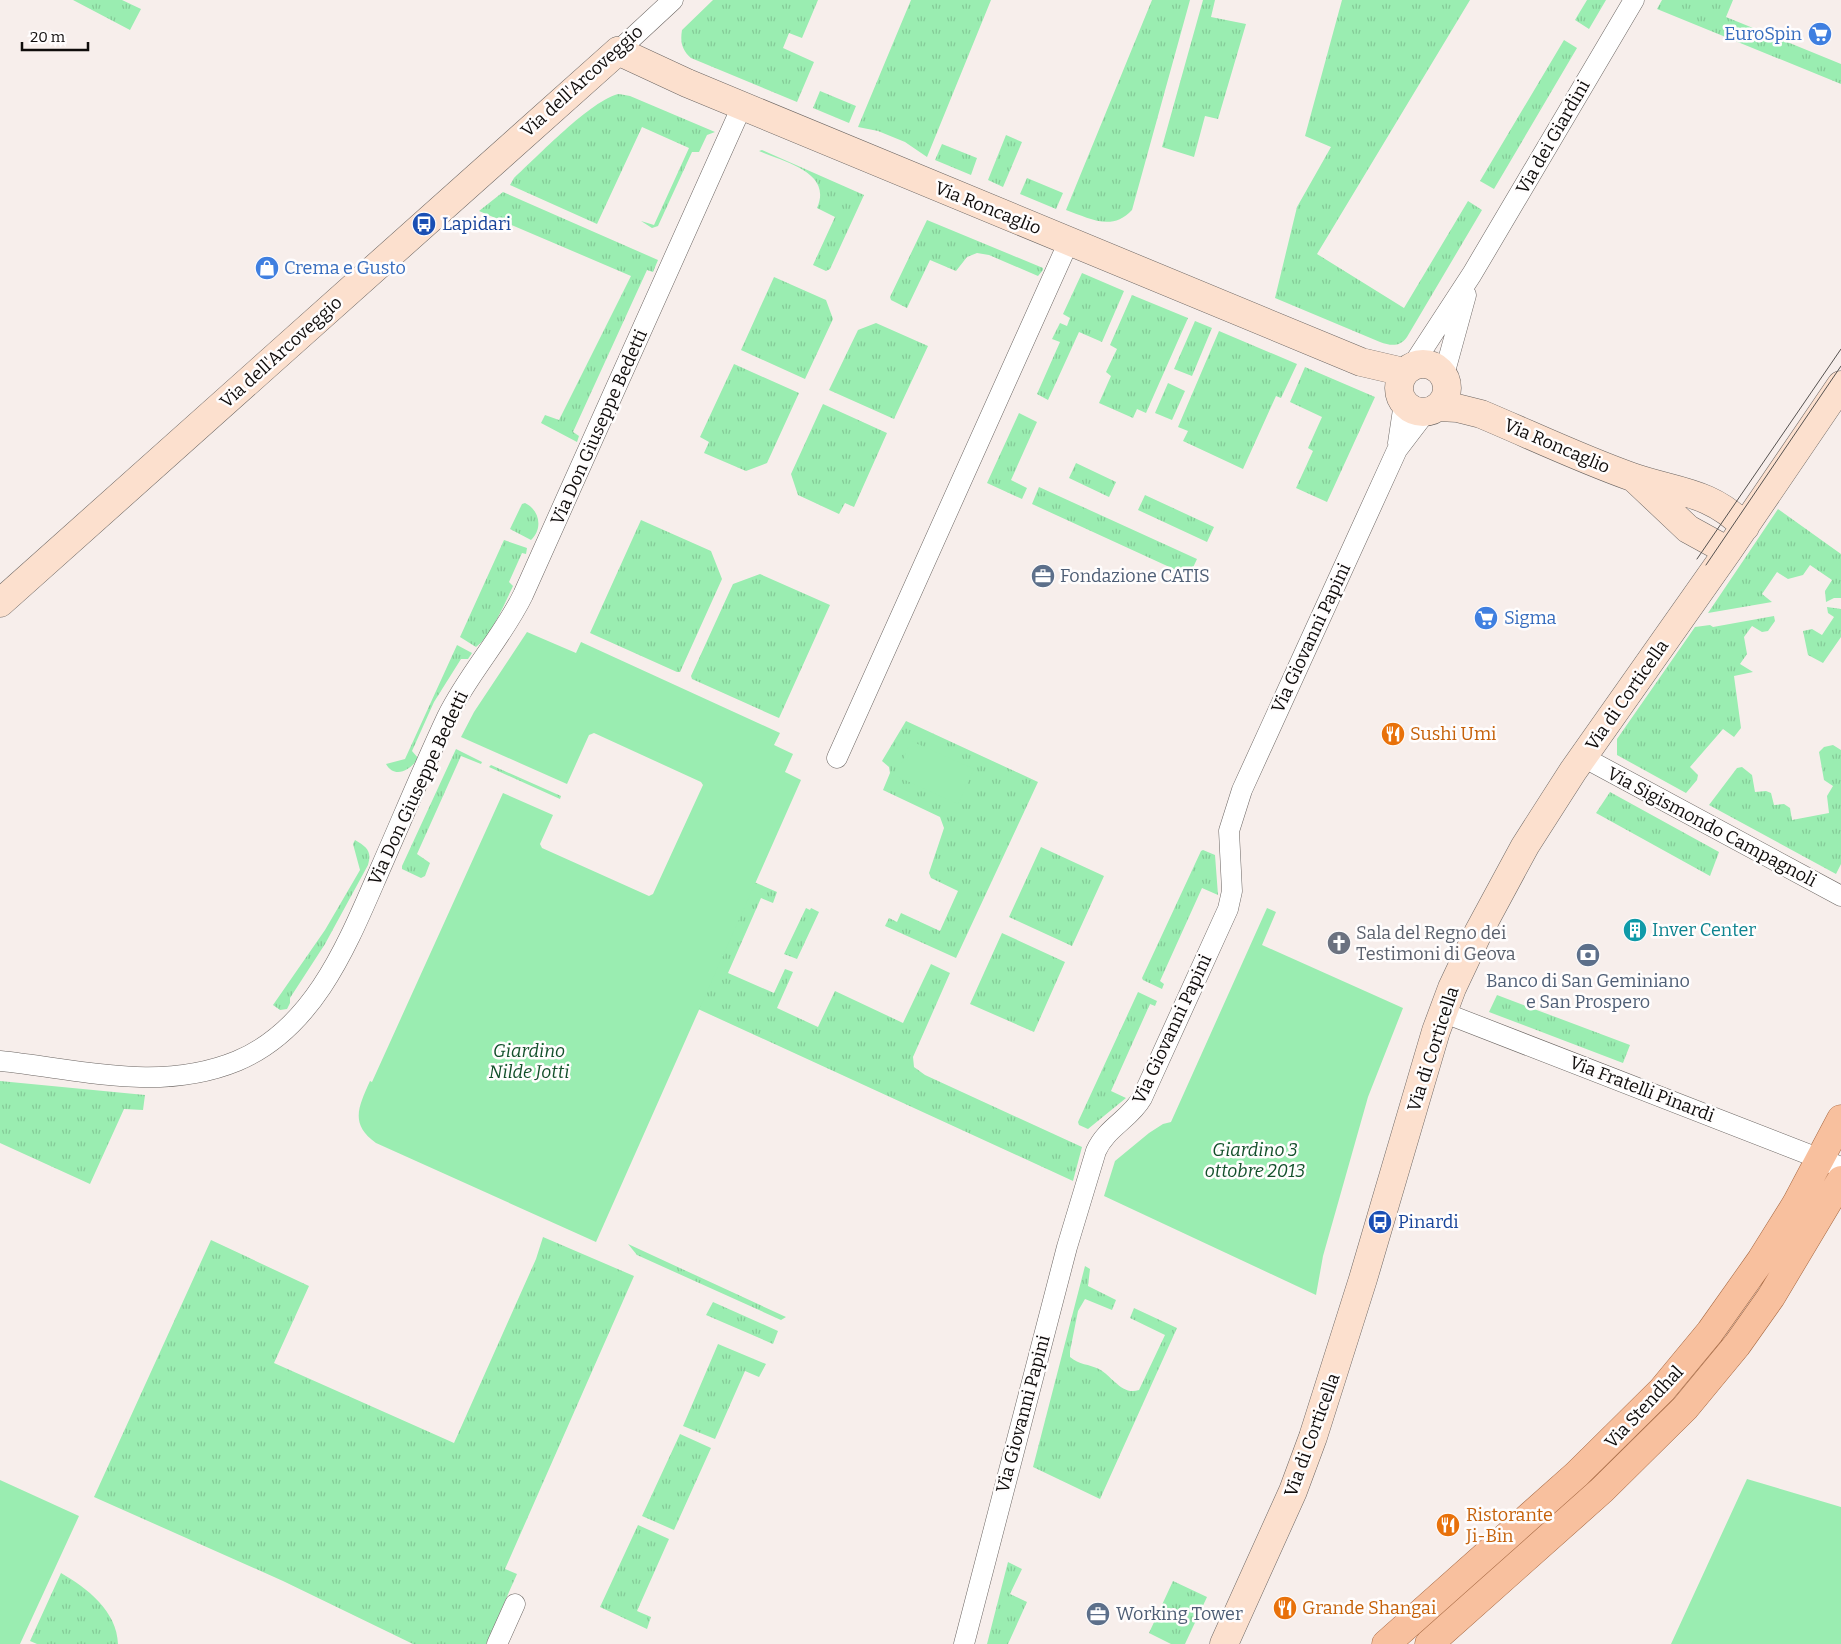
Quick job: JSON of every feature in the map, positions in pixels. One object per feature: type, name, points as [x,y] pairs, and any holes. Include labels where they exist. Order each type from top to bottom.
[{"type":"main road","name":"Via Stendhal","points":[[1386,1644],[1577,1474],[1662,1390],[1741,1291],[1788,1217],[1830,1163],[1841,1119]]},
{"type":"main road","name":"Via Stendhal","points":[[1429,1644],[1608,1485],[1685,1408],[1737,1345],[1771,1297],[1797,1257],[1841,1180]]},
{"type":"street","name":"Via dell'Arcoveggio","points":[[4,594],[674,0]]},
{"type":"street","name":"Via dei Giardini","points":[[1422,389],[1472,274],[1634,0]]},
{"type":"street","name":"Via Roncaglio","points":[[618,51],[742,106],[1361,362],[1633,477],[1702,496],[1725,509],[1745,527]]},
{"type":"street","name":"Via Don Giuseppe Bedetti","points":[[0,1061],[136,1078],[189,1075],[237,1061],[265,1046],[290,1026],[312,1000],[342,952],[455,703],[509,622],[523,595],[742,106]]},
{"type":"street","points":[[837,758],[1069,241]]},
{"type":"street","name":"Via dei Giardini","points":[[1422,389],[1472,274]]},
{"type":"street","name":"Via di Corticella","points":[[1224,1644],[1293,1491],[1313,1437],[1358,1297],[1442,1012],[1478,933],[1510,871],[1583,757],[1745,527],[1841,385]]},
{"type":"street","name":"Via Giovanni Papini","points":[[964,1644],[1065,1256],[1096,1151],[1103,1137],[1131,1113],[1142,1098],[1230,904],[1232,884],[1228,840],[1236,807],[1272,722],[1397,450],[1422,389]]},
{"type":"street","name":"Via Roncaglio","points":[[1633,477],[1688,529],[1728,550]]},
{"type":"street","name":"Via Sigismondo Campagnoli","points":[[1583,757],[1841,896]]},
{"type":"street","name":"Via Fratelli Pinardi","points":[[1442,1012],[1830,1163]]},
{"type":"street","points":[[497,1644],[515,1604]]},
{"type":"green space","points":[[73,0],[122,0],[141,9],[130,30]]},
{"type":"green space","points":[[713,0],[818,0],[802,38],[789,33],[783,48],[814,62],[797,102],[691,58],[688,55],[682,46],[682,30]]},
{"type":"green space","points":[[911,0],[991,0],[927,157],[905,142],[878,131],[858,127]]},
{"type":"green space","points":[[1152,0],[1190,0],[1132,210],[1124,217],[1108,222],[1092,219],[1066,210]]},
{"type":"green space","points":[[1203,0],[1215,0],[1211,17],[1246,24],[1218,119],[1205,116],[1194,157],[1162,147]]},
{"type":"green space","points":[[1342,0],[1470,0],[1317,254],[1404,308],[1468,201],[1482,210],[1407,337],[1401,343],[1395,345],[1380,342],[1275,298],[1297,207],[1331,147],[1305,136]]},
{"type":"green space","points":[[1587,0],[1606,0],[1589,29],[1575,20]]},
{"type":"green space","points":[[1662,0],[1733,0],[1726,17],[1841,64],[1841,84],[1657,9]]},
{"type":"green space","points":[[1564,40],[1577,48],[1494,189],[1480,181]]},
{"type":"green space","points":[[820,91],[856,106],[849,123],[813,108]]},
{"type":"green space","points":[[619,94],[630,96],[715,132],[707,135],[699,152],[692,152],[658,226],[652,228],[641,221],[654,225],[689,148],[642,127],[597,224],[510,185],[514,178],[550,144],[594,106]]},
{"type":"green space","points":[[1006,135],[1022,142],[1003,187],[988,180]]},
{"type":"green space","points":[[942,144],[977,158],[971,175],[935,160]]},
{"type":"green space","points":[[762,150],[864,195],[830,269],[826,271],[813,265],[835,217],[817,208],[820,196],[818,185],[803,170],[793,164],[759,151]]},
{"type":"green space","points":[[1027,178],[1063,193],[1056,209],[1020,194]]},
{"type":"green space","points":[[503,192],[658,260],[653,272],[647,270],[573,432],[579,436],[577,442],[541,423],[545,415],[559,420],[631,276],[479,211]]},
{"type":"green space","points":[[927,220],[1043,268],[1043,270],[1038,276],[989,255],[977,253],[967,257],[956,271],[930,260],[907,308],[891,300],[890,297]]},
{"type":"green space","points":[[1082,273],[1124,291],[1102,342],[1079,332],[1048,400],[1037,394],[1060,342],[1052,339],[1060,323],[1067,326],[1070,318],[1063,314]]},
{"type":"green space","points":[[774,277],[826,300],[833,319],[805,379],[741,350]]},
{"type":"green space","points":[[1132,295],[1188,318],[1146,413],[1137,409],[1133,418],[1099,403],[1111,376],[1106,372],[1117,349],[1110,345]]},
{"type":"green space","points":[[1195,321],[1212,328],[1192,376],[1174,369]]},
{"type":"green space","points":[[876,323],[928,346],[894,419],[829,390],[858,330]]},
{"type":"green space","points":[[1219,331],[1297,364],[1281,398],[1276,396],[1243,469],[1183,441],[1188,431],[1178,427]]},
{"type":"green space","points":[[734,364],[799,393],[767,463],[746,471],[704,453],[709,442],[700,437]]},
{"type":"green space","points":[[1305,367],[1375,397],[1327,502],[1296,488],[1313,451],[1308,448],[1322,417],[1290,402]]},
{"type":"green space","points":[[1168,383],[1185,391],[1172,420],[1155,413]]},
{"type":"green space","points":[[823,404],[887,433],[854,507],[845,503],[839,514],[798,495],[791,474]]},
{"type":"green space","points":[[1019,413],[1037,422],[1011,480],[1027,488],[1022,499],[987,483]]},
{"type":"green space","points":[[1076,463],[1116,482],[1109,497],[1069,478]]},
{"type":"green space","points":[[1039,487],[1197,559],[1189,576],[1032,504]]},
{"type":"green space","points":[[1145,495],[1214,527],[1207,542],[1138,510]]},
{"type":"green space","points":[[525,503],[534,510],[538,520],[537,531],[531,540],[510,529],[522,504]]},
{"type":"green space","points":[[1778,509],[1841,554],[1841,598],[1834,598],[1826,602],[1825,591],[1832,580],[1810,565],[1803,575],[1788,579],[1777,572],[1762,594],[1772,602],[1708,613]]},
{"type":"green space","points":[[641,520],[711,551],[722,579],[680,672],[590,633]]},
{"type":"green space","points":[[504,540],[527,548],[526,554],[522,553],[509,582],[513,586],[497,619],[482,642],[476,647],[460,637]]},
{"type":"green space","points":[[760,574],[830,605],[779,718],[692,679],[691,676],[733,584]]},
{"type":"green space","points":[[1827,607],[1841,609],[1841,637],[1823,663],[1808,655],[1803,631],[1812,629],[1822,635],[1834,617],[1828,613]]},
{"type":"green space","points":[[1774,616],[1775,621],[1768,631],[1762,632],[1752,626],[1744,637],[1747,654],[1740,664],[1753,672],[1734,676],[1741,728],[1734,737],[1723,729],[1690,767],[1698,775],[1697,780],[1686,793],[1617,755],[1617,739],[1695,627],[1710,625],[1713,627]]},
{"type":"green space","name":"Giardino Nilde Jotti","points":[[527,632],[576,653],[581,642],[780,733],[774,745],[793,754],[785,772],[801,780],[596,1242],[376,1143],[362,1129],[359,1122],[360,1107],[366,1090],[370,1081],[372,1082],[503,793],[553,815],[540,844],[542,848],[649,896],[653,894],[703,785],[701,782],[594,733],[589,735],[567,784],[461,737],[474,712]]},
{"type":"green space","points":[[457,645],[472,653],[468,659],[461,659],[434,702],[412,751],[418,758],[412,766],[403,771],[398,772],[390,769],[386,764],[405,759]]},
{"type":"green space","points":[[906,721],[1038,782],[956,958],[885,926],[889,918],[897,922],[901,913],[940,931],[958,891],[931,878],[929,873],[944,828],[940,817],[883,790],[890,773],[889,767],[882,761]]},
{"type":"green space","points":[[911,741],[974,769],[958,804],[896,776]]},
{"type":"green space","points":[[1833,745],[1841,750],[1841,864],[1836,874],[1709,805],[1737,768],[1742,767],[1752,775],[1755,792],[1766,791],[1771,793],[1774,805],[1784,804],[1790,808],[1792,820],[1829,813],[1827,796],[1833,786],[1824,780],[1819,752],[1824,747]]},
{"type":"green space","points":[[456,749],[482,762],[481,764],[461,756],[417,854],[430,863],[425,876],[421,878],[402,869],[402,866]]},
{"type":"green space","points":[[491,765],[561,796],[560,799],[489,767]]},
{"type":"green space","points":[[1610,792],[1719,852],[1710,876],[1596,813]]},
{"type":"green space","points":[[355,840],[368,850],[368,865],[325,944],[290,998],[287,1009],[280,1010],[273,1005],[325,930],[360,870],[353,844]]},
{"type":"green space","points":[[1041,847],[1104,876],[1072,946],[1009,917]]},
{"type":"green space","points":[[1203,850],[1215,855],[1218,895],[1202,888],[1160,981],[1164,984],[1162,989],[1142,978]]},
{"type":"green space","points":[[754,882],[777,892],[773,903],[761,898],[728,973],[774,993],[785,969],[793,972],[777,1008],[818,1027],[835,991],[903,1023],[931,964],[950,973],[913,1057],[914,1067],[925,1075],[1082,1147],[1073,1181],[698,1009]]},
{"type":"green space","points":[[806,908],[819,912],[797,959],[784,954]]},
{"type":"green space","name":"Giardino 3 ottobre 2013","points":[[1267,908],[1276,912],[1262,945],[1403,1008],[1368,1097],[1323,1256],[1316,1295],[1104,1196],[1115,1161],[1149,1133],[1163,1124],[1171,1122]]},
{"type":"green space","points":[[1002,933],[1065,962],[1034,1032],[970,1004]]},
{"type":"green space","points":[[1138,992],[1157,1001],[1155,1006],[1150,1004],[1111,1091],[1126,1098],[1088,1129],[1079,1125],[1078,1122]]},
{"type":"green space","points":[[1497,995],[1630,1045],[1623,1063],[1489,1012]]},
{"type":"green space","points":[[0,1081],[145,1095],[143,1110],[124,1109],[90,1184],[0,1143]]},
{"type":"green space","points":[[543,1237],[634,1276],[505,1569],[517,1574],[486,1644],[413,1644],[283,1581],[94,1497],[211,1240],[309,1286],[274,1363],[454,1443],[536,1259]]},
{"type":"green space","points":[[628,1244],[786,1317],[781,1320],[637,1255]]},
{"type":"green space","points":[[1085,1266],[1090,1269],[1088,1286],[1116,1300],[1112,1310],[1085,1299],[1078,1311],[1070,1351],[1070,1357],[1073,1360],[1099,1369],[1122,1388],[1133,1391],[1139,1390],[1165,1335],[1130,1318],[1134,1308],[1177,1328],[1100,1499],[1033,1467]]},
{"type":"green space","points":[[713,1302],[778,1331],[773,1344],[706,1315]]},
{"type":"green space","points":[[718,1344],[766,1364],[759,1377],[745,1371],[715,1439],[683,1426]]},
{"type":"green space","points":[[680,1434],[711,1448],[674,1530],[642,1516]]},
{"type":"green space","points":[[1747,1479],[1841,1507],[1841,1644],[1671,1644]]},
{"type":"green space","points":[[0,1480],[79,1516],[20,1644],[0,1644]]},
{"type":"green space","points":[[638,1525],[669,1539],[637,1611],[651,1617],[647,1629],[600,1607]]},
{"type":"green space","points":[[1008,1562],[1022,1569],[1010,1594],[1027,1602],[1008,1644],[987,1644]]},
{"type":"green space","points":[[61,1573],[81,1586],[99,1602],[112,1621],[118,1644],[37,1644],[30,1641]]},
{"type":"green space","points":[[1173,1581],[1207,1597],[1185,1644],[1171,1644],[1149,1633]]},
{"type":"tram line","points":[[1697,559],[1841,349]]},
{"type":"tram line","points":[[1706,565],[1841,366]]},
{"type":"place","name":"EuroSpin","points":[[1820,34]]},
{"type":"place","name":"Lapidari","points":[[424,224]]},
{"type":"place","name":"Crema e Gusto","points":[[267,268]]},
{"type":"place","name":"Fondazione CATIS","points":[[1043,576]]},
{"type":"place","name":"Sigma","points":[[1486,618]]},
{"type":"place","name":"Sushi Umi","points":[[1393,734]]},
{"type":"place","name":"Inver Center","points":[[1635,930]]},
{"type":"place","name":"Sala del Regno dei Testimoni di Geova","points":[[1339,943]]},
{"type":"place","name":"Banco di San Geminiano e San Prospero","points":[[1588,955]]},
{"type":"place","name":"Pinardi","points":[[1380,1222]]},
{"type":"place","name":"Ristorante Ji-Bin","points":[[1448,1525]]},
{"type":"place","name":"Grande Shangai","points":[[1285,1608]]},
{"type":"place","name":"Working Tower","points":[[1098,1614]]}]
